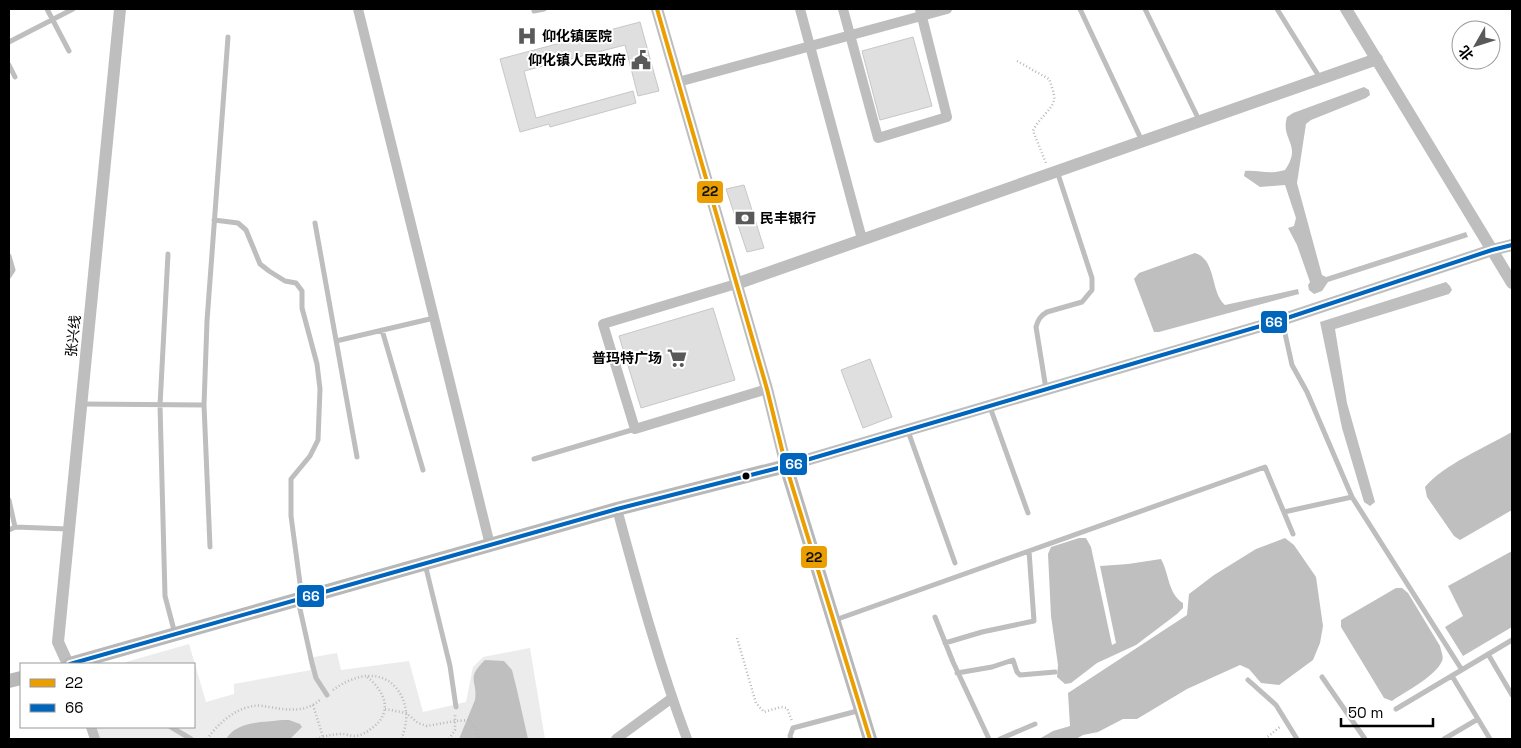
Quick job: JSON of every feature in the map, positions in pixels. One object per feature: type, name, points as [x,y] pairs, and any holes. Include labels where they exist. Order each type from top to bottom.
[{"type":"main road","points":[[73,663],[617,509],[786,466],[870,739]]},
{"type":"street","name":"张兴线","points":[[68,663],[58,642],[120,9]]},
{"type":"street","points":[[358,9],[490,546]]},
{"type":"street","points":[[657,9],[767,389],[786,466],[1281,320],[1512,245]]},
{"type":"street","points":[[800,9],[862,239]]},
{"type":"street","points":[[843,9],[878,138],[947,117],[921,12]]},
{"type":"street","points":[[678,82],[850,35],[921,12],[947,9]]},
{"type":"street","points":[[1346,9],[1512,283]]},
{"type":"street","points":[[767,389],[635,429],[603,324],[736,284],[1377,59]]},
{"type":"street","points":[[617,509],[642,606],[687,739]]},
{"type":"street","points":[[616,739],[672,698]]},
{"type":"lane","points":[[47,9],[69,51]]},
{"type":"lane","points":[[9,42],[73,9]]},
{"type":"lane","points":[[534,9],[534,11],[544,9]]},
{"type":"lane","points":[[1080,9],[1142,141]]},
{"type":"lane","points":[[1145,9],[1200,121]]},
{"type":"lane","points":[[1278,9],[1320,79]]},
{"type":"lane","points":[[210,547],[204,405],[207,322],[228,37]]},
{"type":"lane","points":[[9,65],[15,78]]},
{"type":"lane","points":[[1046,389],[1036,327],[1038,321],[1047,312],[1082,302],[1092,290],[1092,278],[1054,172]]},
{"type":"lane","points":[[214,220],[238,223],[246,230],[260,264],[269,272],[285,281],[296,283],[302,291],[302,308],[317,364],[320,390],[318,440],[310,456],[291,478],[291,516],[300,599],[312,663],[316,678],[327,695]]},
{"type":"lane","points":[[315,223],[357,456]]},
{"type":"lane","points":[[168,254],[160,405],[164,596],[175,634]]},
{"type":"lane","points":[[9,256],[13,270],[9,276]]},
{"type":"lane","points":[[336,341],[434,318]]},
{"type":"lane","points":[[1281,320],[1292,365],[1307,392],[1352,497],[1462,670]]},
{"type":"lane","points":[[382,330],[423,470]]},
{"type":"lane","points":[[81,404],[204,405]]},
{"type":"lane","points":[[990,406],[1028,513]]},
{"type":"lane","points":[[534,459],[635,429]]},
{"type":"lane","points":[[908,430],[955,562]]},
{"type":"lane","points":[[834,620],[1265,468],[1293,534]]},
{"type":"lane","points":[[1284,512],[1352,497]]},
{"type":"lane","points":[[9,500],[15,528]]},
{"type":"lane","points":[[9,530],[15,528],[69,529]]},
{"type":"lane","points":[[945,643],[982,632],[1034,621],[1029,551]]},
{"type":"lane","points":[[425,564],[450,666],[456,707]]},
{"type":"lane","points":[[935,617],[957,673],[989,739]]},
{"type":"lane","points":[[1396,708],[1512,640]]},
{"type":"lane","points":[[1488,654],[1512,695]]},
{"type":"lane","points":[[957,673],[992,667],[1013,660],[1020,675],[1055,672]]},
{"type":"lane","points":[[1452,676],[1490,739]]},
{"type":"lane","points":[[1322,677],[1364,739]]},
{"type":"lane","points":[[1248,680],[1276,706],[1297,739]]},
{"type":"lane","points":[[791,739],[790,736],[793,728],[861,710]]},
{"type":"lane","points":[[1444,739],[1478,719]]},
{"type":"lane","points":[[1000,739],[1035,724]]},
{"type":"lane","points":[[173,728],[191,739]]},
{"type":"path","points":[[1018,61],[1049,79],[1054,98],[1051,108],[1037,122],[1033,131],[1054,172]]},
{"type":"path","points":[[737,638],[756,703],[764,712],[781,707],[787,708],[793,728]]},
{"type":"path","points":[[208,739],[219,724],[230,715],[254,705],[290,710],[307,708],[342,683],[374,675],[388,680],[398,690],[404,702],[406,719],[402,739]]},
{"type":"path","points":[[316,739],[328,735],[344,734],[354,736],[363,734],[380,722],[384,714],[385,703],[380,692],[366,676]]},
{"type":"path","points":[[313,705],[322,737]]},
{"type":"path","points":[[449,739],[456,730],[456,707]]},
{"type":"path","points":[[385,709],[406,713],[418,723],[427,726],[455,720],[470,720],[481,739]]},
{"type":"path","points":[[1265,739],[1286,722]]},
{"type":"shaded area","points":[[1364,87],[1369,90],[1370,95],[1366,98],[1311,120],[1306,124],[1297,183],[1322,275],[1326,277],[1466,232],[1468,237],[1328,282],[1322,291],[1314,294],[1309,290],[1308,285],[1310,282],[1297,245],[1288,228],[1294,226],[1296,218],[1285,185],[1260,187],[1244,176],[1245,171],[1269,172],[1285,170],[1292,154],[1292,148],[1286,131],[1287,117],[1293,113]]},
{"type":"shaded area","points":[[1195,253],[1207,262],[1217,292],[1225,305],[1298,289],[1299,294],[1154,332],[1134,279],[1139,273]]},
{"type":"shaded area","points":[[1446,282],[1452,290],[1449,294],[1335,329],[1347,403],[1375,502],[1370,506],[1364,502],[1342,428],[1320,322]]},
{"type":"shaded area","points":[[1512,432],[1512,510],[1460,540],[1454,536],[1427,497],[1425,487],[1454,464]]},
{"type":"shaded area","points":[[1079,538],[1086,538],[1091,547],[1112,645],[1116,643],[1100,566],[1161,559],[1174,594],[1183,603],[1183,608],[1136,645],[1097,663],[1071,683],[1065,684],[1057,677],[1058,665],[1051,616],[1048,554],[1051,547]]},
{"type":"shaded area","points":[[1285,538],[1294,545],[1316,577],[1323,626],[1320,643],[1313,660],[1279,685],[1261,683],[1249,669],[1240,665],[1187,689],[1137,719],[1123,719],[1098,732],[1083,735],[1076,739],[1039,739],[1053,731],[1070,726],[1068,693],[1187,615],[1189,594],[1214,575],[1256,549]]},
{"type":"shaded area","points":[[1512,551],[1512,627],[1463,656],[1445,627],[1463,616],[1448,586]]},
{"type":"shaded area","points":[[1396,588],[1402,588],[1408,593],[1440,646],[1443,658],[1433,673],[1392,701],[1384,698],[1341,627],[1341,620]]},
{"type":"shaded area","points":[[189,644],[195,663],[122,663]]},
{"type":"shaded area","points":[[530,648],[545,739],[99,739],[95,728],[195,728],[195,664],[206,702],[234,694],[234,684],[311,670],[308,658],[337,653],[341,670],[409,661],[423,712],[466,702],[473,667],[483,657]]},
{"type":"shaded area","points":[[485,660],[504,661],[512,670],[528,739],[459,739],[475,700],[475,671]]},
{"type":"shaded area","points":[[289,720],[300,724],[302,727],[290,739],[226,739],[237,728],[244,725]]},
{"type":"building","points":[[640,22],[659,91],[638,96],[625,45],[524,71],[536,118],[633,91],[636,103],[550,127],[549,124],[520,132],[500,59]]},
{"type":"building","points":[[913,37],[932,106],[880,120],[862,51]]},
{"type":"building","name":"民丰银行","points":[[744,185],[764,248],[747,252],[726,189]]},
{"type":"building","name":"普玛特广场","points":[[713,308],[735,380],[641,408],[619,336]]},
{"type":"building","points":[[870,359],[892,417],[863,428],[841,370]]},
{"type":"transit line","name":"22","points":[[657,9],[767,389],[786,466],[870,739]]},
{"type":"transit line","name":"66","points":[[74,663],[617,509],[786,466],[1281,320],[1512,245]]},
{"type":"place","name":"仰化镇医院","points":[[527,36]]},
{"type":"place","name":"仰化镇人民政府","points":[[641,60]]},
{"type":"place","name":"民丰银行","points":[[745,218]]},
{"type":"place","name":"普玛特广场","points":[[677,358]]}]
